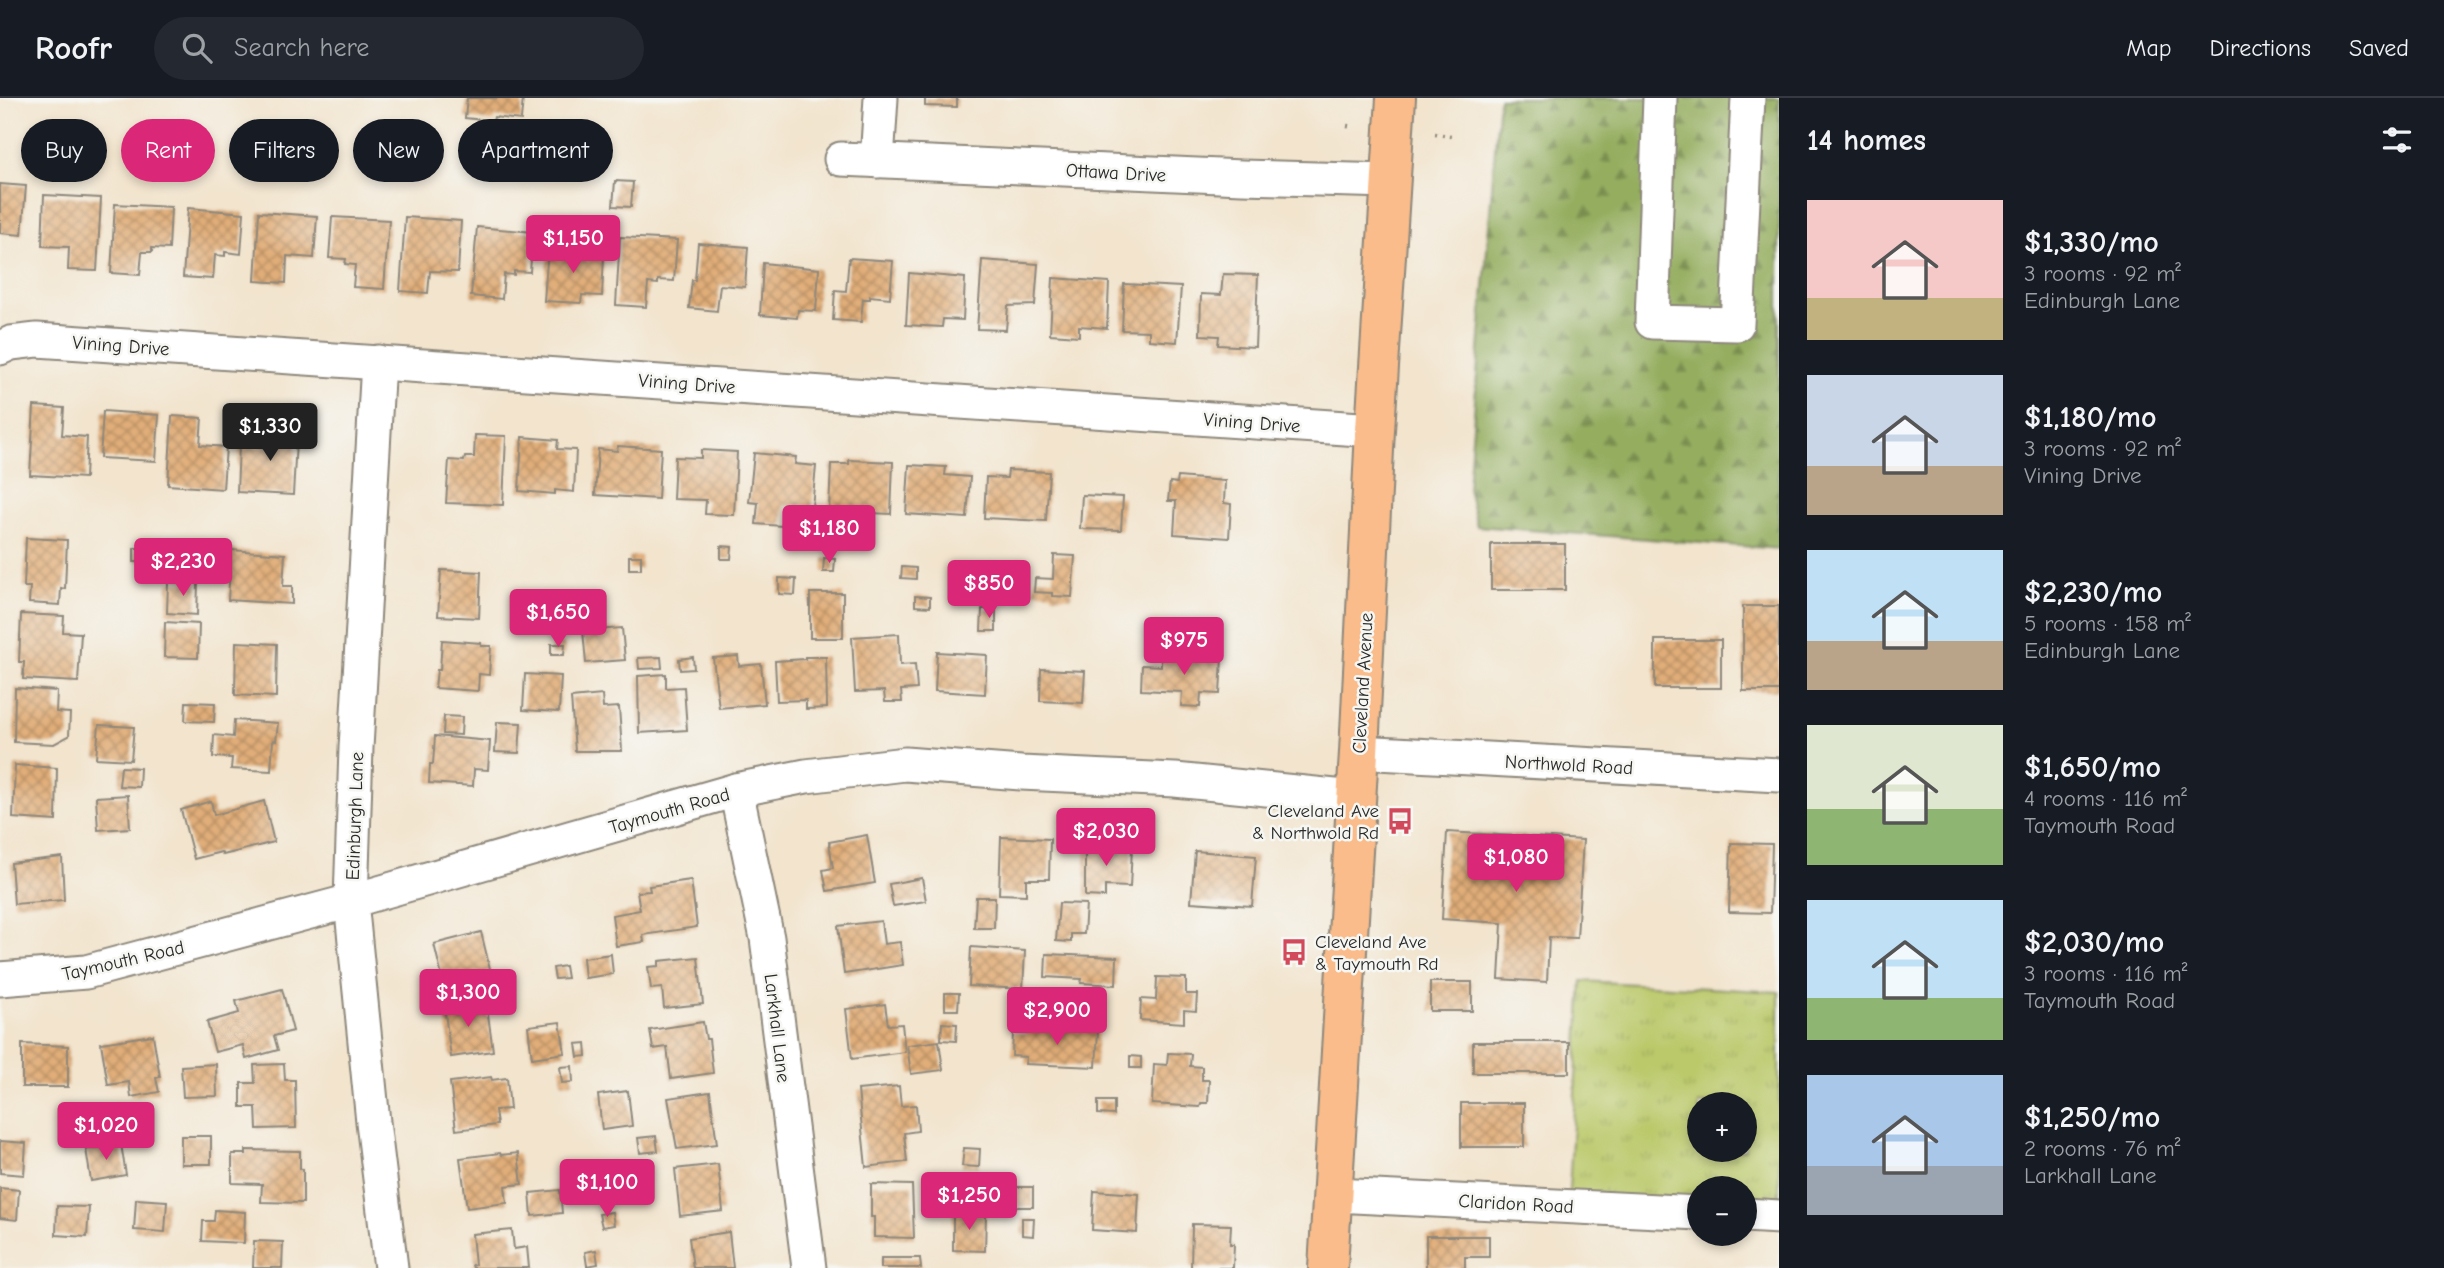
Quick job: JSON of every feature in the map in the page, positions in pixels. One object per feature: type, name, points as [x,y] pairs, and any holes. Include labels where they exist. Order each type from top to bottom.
[{"type":"main road","name":"Cleveland Avenue","points":[[1328,1268],[1396,98]]},
{"type":"street","points":[[877,161],[881,98]]},
{"type":"street","points":[[1660,98],[1651,322],[1737,324],[1748,98]]},
{"type":"street","name":"Ottawa Drive","points":[[841,159],[1228,177],[1391,181]]},
{"type":"street","name":"Vining Drive","points":[[0,348],[11,343],[37,340],[1375,430]]},
{"type":"street","name":"Edinburgh Lane","points":[[378,362],[356,748],[351,901],[391,1268]]},
{"type":"street","name":"Northwold Road","points":[[1359,752],[1779,775]]},
{"type":"street","name":"Taymouth Road","points":[[0,979],[86,972],[351,901],[736,790],[806,776],[905,764],[1021,773],[1175,780],[1355,798]]},
{"type":"street","name":"Larkhall Lane","points":[[736,790],[767,938],[809,1268]]},
{"type":"street","name":"Claridon Road","points":[[1334,1195],[1687,1212]]},
{"type":"street","points":[[1757,1216],[1779,1217]]},
{"type":"path","points":[[1435,134],[1451,136]]},
{"type":"green space","points":[[1499,98],[1779,98],[1779,549],[1477,526],[1468,489]]},
{"type":"green space","points":[[1582,981],[1779,992],[1779,1209],[1757,1208],[1757,1176],[1687,1176],[1687,1207],[1568,1205]]},
{"type":"building","points":[[467,98],[523,98],[521,119],[465,118]]},
{"type":"building","points":[[925,98],[957,98],[957,107],[925,106]]},
{"type":"building","points":[[615,181],[633,182],[631,207],[613,206]]},
{"type":"building","points":[[0,184],[26,186],[22,235],[0,233]]},
{"type":"building","points":[[44,195],[101,198],[97,271],[68,270],[69,247],[42,246]]},
{"type":"building","points":[[115,204],[171,207],[169,249],[152,248],[152,252],[142,252],[140,275],[111,273]]},
{"type":"building","points":[[188,208],[244,213],[241,254],[225,252],[225,256],[215,255],[213,279],[183,277]]},
{"type":"building","points":[[259,212],[317,216],[314,258],[287,256],[286,283],[255,281]]},
{"type":"building","points":[[332,217],[389,220],[384,289],[353,287],[355,265],[345,264],[346,259],[329,258]]},
{"type":"building","points":[[405,217],[461,221],[458,272],[430,271],[428,293],[400,291]]},
{"type":"building","points":[[477,227],[533,232],[530,272],[514,271],[514,275],[504,274],[502,299],[471,296]]},
{"type":"building","points":[[620,237],[677,240],[674,281],[658,280],[658,284],[648,283],[646,307],[616,305]]},
{"type":"building","points":[[698,243],[748,247],[745,287],[720,285],[717,311],[689,308],[692,280],[695,280]]},
{"type":"building","points":[[548,248],[584,250],[584,254],[604,255],[602,296],[582,295],[581,303],[544,301]]},
{"type":"building","points":[[849,258],[893,261],[890,298],[870,296],[870,299],[863,299],[861,322],[833,320],[835,290],[846,291]]},
{"type":"building","points":[[982,260],[1038,264],[1035,305],[1008,306],[1006,330],[977,329]]},
{"type":"building","points":[[763,263],[819,269],[816,311],[798,310],[797,318],[760,315]]},
{"type":"building","points":[[909,273],[965,278],[963,320],[943,319],[942,327],[906,325]]},
{"type":"building","points":[[1223,274],[1258,275],[1255,347],[1218,345],[1219,336],[1200,335],[1201,294],[1221,295]]},
{"type":"building","points":[[1053,278],[1109,282],[1107,328],[1079,326],[1079,336],[1050,334]]},
{"type":"building","points":[[1124,284],[1181,287],[1177,342],[1149,340],[1149,331],[1122,330]]},
{"type":"building","points":[[34,406],[64,408],[62,435],[87,437],[85,478],[30,475]]},
{"type":"building","points":[[103,411],[159,415],[156,461],[100,458]]},
{"type":"building","points":[[172,416],[202,418],[200,445],[226,447],[223,489],[168,485]]},
{"type":"building","points":[[268,422],[297,423],[293,495],[237,492],[239,446],[267,447]]},
{"type":"building","points":[[475,435],[506,436],[503,505],[446,503],[449,460],[464,461],[465,457],[474,457]]},
{"type":"building","points":[[522,437],[558,440],[557,449],[576,450],[574,492],[555,490],[555,494],[519,491]]},
{"type":"building","points":[[618,446],[661,449],[658,499],[595,495],[598,449],[617,451]]},
{"type":"building","points":[[701,450],[737,452],[734,515],[705,514],[706,500],[673,499],[675,457],[701,458]]},
{"type":"building","points":[[754,453],[796,457],[795,464],[816,466],[812,507],[784,505],[782,526],[756,524],[758,503],[749,502]]},
{"type":"building","points":[[849,460],[893,462],[891,514],[829,511],[831,464],[849,464]]},
{"type":"building","points":[[909,465],[946,467],[945,475],[970,477],[967,518],[906,514]]},
{"type":"building","points":[[1008,470],[1049,472],[1046,521],[984,518],[986,477],[1007,478]]},
{"type":"building","points":[[1178,477],[1225,481],[1224,503],[1231,504],[1229,538],[1174,534],[1176,501],[1168,501],[1170,482],[1177,483]]},
{"type":"building","points":[[1082,495],[1123,497],[1121,530],[1080,529]]},
{"type":"building","points":[[26,538],[67,540],[65,589],[61,588],[60,605],[29,603],[30,587],[24,587]]},
{"type":"building","points":[[1491,544],[1565,544],[1565,590],[1491,590]]},
{"type":"building","points":[[721,546],[732,547],[731,559],[721,559]]},
{"type":"building","points":[[134,548],[151,548],[151,562],[134,562]]},
{"type":"building","points":[[231,550],[285,554],[283,586],[292,586],[292,604],[228,600]]},
{"type":"building","points":[[1054,555],[1075,556],[1072,597],[1034,592],[1035,578],[1053,579]]},
{"type":"building","points":[[629,556],[641,556],[641,569],[629,569]]},
{"type":"building","points":[[824,558],[835,559],[834,572],[823,572]]},
{"type":"building","points":[[902,567],[916,568],[916,579],[901,578]]},
{"type":"building","points":[[441,570],[481,572],[479,618],[438,616]]},
{"type":"building","points":[[779,578],[796,579],[795,595],[779,594]]},
{"type":"building","points":[[168,582],[198,583],[197,615],[167,613]]},
{"type":"building","points":[[810,593],[843,593],[843,638],[810,638]]},
{"type":"building","points":[[915,596],[930,597],[930,607],[915,606]]},
{"type":"building","points":[[1743,606],[1779,606],[1779,691],[1743,691]]},
{"type":"building","points":[[982,609],[996,609],[996,631],[981,631]]},
{"type":"building","points":[[21,614],[64,616],[63,632],[81,633],[78,682],[23,679],[24,662],[19,662]]},
{"type":"building","points":[[165,622],[199,624],[198,658],[164,657]]},
{"type":"building","points":[[622,628],[625,660],[586,663],[583,631]]},
{"type":"building","points":[[899,634],[900,665],[915,664],[917,689],[901,690],[902,702],[885,702],[884,691],[855,692],[852,637]]},
{"type":"building","points":[[442,640],[491,646],[489,675],[479,674],[478,691],[435,688],[437,670],[440,670]]},
{"type":"building","points":[[1655,640],[1721,640],[1721,688],[1655,688]]},
{"type":"building","points":[[236,642],[277,644],[276,697],[235,695]]},
{"type":"building","points":[[551,644],[565,644],[564,655],[551,655]]},
{"type":"building","points":[[937,652],[987,655],[985,694],[935,691]]},
{"type":"building","points":[[1161,654],[1222,657],[1220,694],[1201,693],[1200,707],[1181,706],[1182,692],[1141,690],[1142,665],[1161,666]]},
{"type":"building","points":[[738,656],[739,666],[761,664],[765,704],[719,708],[713,658]]},
{"type":"building","points":[[661,657],[662,668],[639,669],[638,658]]},
{"type":"building","points":[[693,657],[694,669],[680,670],[679,659]]},
{"type":"building","points":[[826,657],[827,708],[806,709],[806,700],[777,701],[775,661]]},
{"type":"building","points":[[1041,669],[1085,671],[1083,703],[1040,701]]},
{"type":"building","points":[[525,674],[561,676],[559,712],[523,710]]},
{"type":"building","points":[[666,674],[666,688],[684,687],[687,730],[639,733],[638,676]]},
{"type":"building","points":[[15,688],[57,691],[56,712],[70,713],[69,736],[54,744],[14,742]]},
{"type":"building","points":[[602,695],[603,708],[619,707],[622,751],[575,751],[571,698]]},
{"type":"building","points":[[186,702],[215,703],[214,722],[185,721]]},
{"type":"building","points":[[444,716],[462,717],[461,735],[443,734]]},
{"type":"building","points":[[234,720],[278,723],[276,741],[273,740],[271,771],[231,769],[232,758],[213,757],[214,735],[233,737]]},
{"type":"building","points":[[497,722],[521,723],[519,753],[495,752]]},
{"type":"building","points":[[99,725],[134,727],[131,760],[96,758]]},
{"type":"building","points":[[435,736],[490,741],[488,770],[474,769],[473,786],[429,783]]},
{"type":"building","points":[[15,765],[57,768],[56,821],[13,818]]},
{"type":"building","points":[[121,767],[140,768],[139,787],[119,786]]},
{"type":"building","points":[[128,795],[130,828],[98,830],[96,797]]},
{"type":"building","points":[[211,801],[214,815],[264,801],[274,842],[223,855],[221,852],[194,859],[181,810]]},
{"type":"building","points":[[1447,832],[1583,840],[1577,938],[1549,937],[1547,982],[1499,979],[1502,923],[1442,919]]},
{"type":"building","points":[[867,835],[875,883],[827,891],[823,870],[833,868],[829,842]]},
{"type":"building","points":[[1001,837],[1050,839],[1049,879],[1026,879],[1026,895],[999,894]]},
{"type":"building","points":[[1085,842],[1132,848],[1130,887],[1105,886],[1105,897],[1085,896]]},
{"type":"building","points":[[1731,843],[1772,844],[1770,913],[1729,912]]},
{"type":"building","points":[[1195,851],[1256,856],[1252,906],[1191,902]]},
{"type":"building","points":[[62,857],[64,900],[14,904],[11,863]]},
{"type":"building","points":[[922,878],[926,901],[893,906],[889,884]]},
{"type":"building","points":[[691,880],[697,927],[643,935],[644,942],[616,946],[612,915],[640,910],[637,892],[650,891],[649,886]]},
{"type":"building","points":[[976,897],[995,897],[994,928],[974,928]]},
{"type":"building","points":[[1059,903],[1086,904],[1084,934],[1071,934],[1071,942],[1056,941]]},
{"type":"building","points":[[881,921],[884,944],[900,942],[903,965],[844,974],[838,926]]},
{"type":"building","points":[[481,932],[491,973],[476,977],[479,990],[452,997],[448,984],[444,985],[434,944]]},
{"type":"building","points":[[971,947],[1025,951],[1023,989],[969,986]]},
{"type":"building","points":[[611,954],[613,974],[585,978],[583,958]]},
{"type":"building","points":[[1046,954],[1117,957],[1116,985],[1081,983],[1082,979],[1045,977]]},
{"type":"building","points":[[698,957],[703,1004],[664,1008],[662,988],[651,989],[648,967],[659,966],[659,961]]},
{"type":"building","points":[[565,966],[567,978],[555,979],[553,968]]},
{"type":"building","points":[[1157,977],[1186,978],[1186,994],[1197,994],[1196,1011],[1184,1010],[1184,1023],[1140,1020],[1141,999],[1156,1000]]},
{"type":"building","points":[[1430,982],[1472,982],[1472,1011],[1430,1011]]},
{"type":"building","points":[[282,989],[293,1031],[274,1036],[278,1050],[246,1059],[243,1045],[215,1052],[207,1022],[239,1013],[236,1001]]},
{"type":"building","points":[[945,993],[959,993],[958,1010],[945,1010]]},
{"type":"building","points":[[486,1000],[493,1051],[451,1057],[444,1006]]},
{"type":"building","points":[[885,1004],[888,1025],[902,1024],[905,1052],[852,1059],[846,1009]]},
{"type":"building","points":[[560,1022],[565,1053],[532,1058],[528,1026]]},
{"type":"building","points":[[703,1022],[706,1039],[709,1039],[713,1073],[671,1079],[667,1047],[653,1049],[650,1030]]},
{"type":"building","points":[[942,1023],[957,1024],[956,1041],[941,1040]]},
{"type":"building","points":[[1027,1027],[1098,1030],[1096,1067],[1025,1064],[1026,1057],[1012,1056],[1013,1033],[1027,1034]]},
{"type":"building","points":[[153,1035],[160,1077],[156,1078],[159,1092],[131,1097],[129,1082],[108,1085],[101,1043]]},
{"type":"building","points":[[939,1041],[943,1070],[911,1074],[907,1045]]},
{"type":"building","points":[[1473,1042],[1569,1042],[1569,1073],[1473,1073]]},
{"type":"building","points":[[586,1043],[587,1056],[578,1057],[576,1044]]},
{"type":"building","points":[[22,1044],[68,1046],[68,1087],[22,1087]]},
{"type":"building","points":[[1168,1053],[1191,1054],[1190,1066],[1202,1067],[1202,1080],[1209,1080],[1208,1103],[1201,1103],[1200,1107],[1152,1104],[1154,1064],[1167,1065]]},
{"type":"building","points":[[1130,1056],[1141,1057],[1141,1068],[1130,1068]]},
{"type":"building","points":[[216,1064],[217,1096],[183,1097],[181,1066]]},
{"type":"building","points":[[284,1064],[285,1080],[295,1080],[296,1128],[257,1129],[256,1107],[241,1107],[241,1083],[255,1083],[254,1065]]},
{"type":"building","points":[[572,1066],[573,1082],[562,1083],[560,1067]]},
{"type":"building","points":[[491,1077],[492,1080],[507,1078],[510,1109],[495,1110],[497,1125],[456,1130],[450,1082]]},
{"type":"building","points":[[899,1086],[901,1106],[916,1105],[918,1131],[904,1133],[907,1162],[866,1167],[858,1090]]},
{"type":"building","points":[[628,1091],[632,1126],[602,1130],[598,1095]]},
{"type":"building","points":[[710,1092],[717,1144],[677,1149],[668,1098]]},
{"type":"building","points":[[1098,1101],[1114,1101],[1114,1115],[1098,1114]]},
{"type":"building","points":[[1461,1103],[1524,1103],[1524,1147],[1461,1147]]},
{"type":"building","points":[[181,1136],[211,1136],[211,1164],[181,1164]]},
{"type":"building","points":[[656,1136],[658,1151],[640,1153],[638,1138]]},
{"type":"building","points":[[0,1141],[26,1143],[24,1175],[0,1173]]},
{"type":"building","points":[[121,1144],[126,1175],[91,1181],[86,1149]]},
{"type":"building","points":[[964,1148],[980,1149],[979,1167],[962,1166]]},
{"type":"building","points":[[246,1150],[300,1151],[303,1203],[261,1202],[262,1184],[232,1183],[232,1154],[246,1154]]},
{"type":"building","points":[[518,1153],[522,1184],[505,1186],[507,1203],[467,1208],[460,1158]]},
{"type":"building","points":[[718,1164],[723,1211],[680,1216],[675,1169]]},
{"type":"building","points":[[871,1184],[912,1185],[914,1238],[874,1237]]},
{"type":"building","points":[[1012,1187],[1033,1187],[1033,1207],[1012,1207]]},
{"type":"building","points":[[0,1188],[19,1190],[17,1220],[0,1218]]},
{"type":"building","points":[[560,1190],[562,1213],[532,1216],[530,1193]]},
{"type":"building","points":[[1094,1191],[1139,1194],[1137,1233],[1092,1230]]},
{"type":"building","points":[[136,1199],[167,1201],[165,1232],[134,1230]]},
{"type":"building","points":[[57,1206],[89,1207],[87,1237],[56,1235]]},
{"type":"building","points":[[215,1210],[245,1212],[244,1243],[202,1241],[203,1221],[214,1221]]},
{"type":"building","points":[[612,1212],[614,1225],[602,1227],[599,1214]]},
{"type":"building","points":[[953,1214],[986,1214],[985,1251],[953,1250]]},
{"type":"building","points":[[1022,1218],[1034,1218],[1033,1236],[1022,1235]]},
{"type":"building","points":[[1192,1224],[1231,1225],[1230,1244],[1234,1244],[1233,1268],[1191,1268]]},
{"type":"building","points":[[512,1230],[514,1249],[527,1247],[529,1268],[473,1268],[472,1234]]},
{"type":"building","points":[[729,1232],[733,1268],[693,1268],[689,1238]]},
{"type":"building","points":[[1426,1236],[1489,1236],[1489,1257],[1465,1257],[1465,1268],[1426,1268]]},
{"type":"building","points":[[254,1241],[283,1242],[282,1268],[253,1268]]},
{"type":"building","points":[[596,1250],[598,1264],[587,1266],[585,1252]]},
{"type":"building","points":[[881,1258],[920,1258],[921,1268],[881,1268]]},
{"type":"place","name":"Cleveland Ave & Northwold Rd","points":[[1400,821]]},
{"type":"place","name":"Cleveland Ave & Taymouth Rd","points":[[1294,952]]}]
